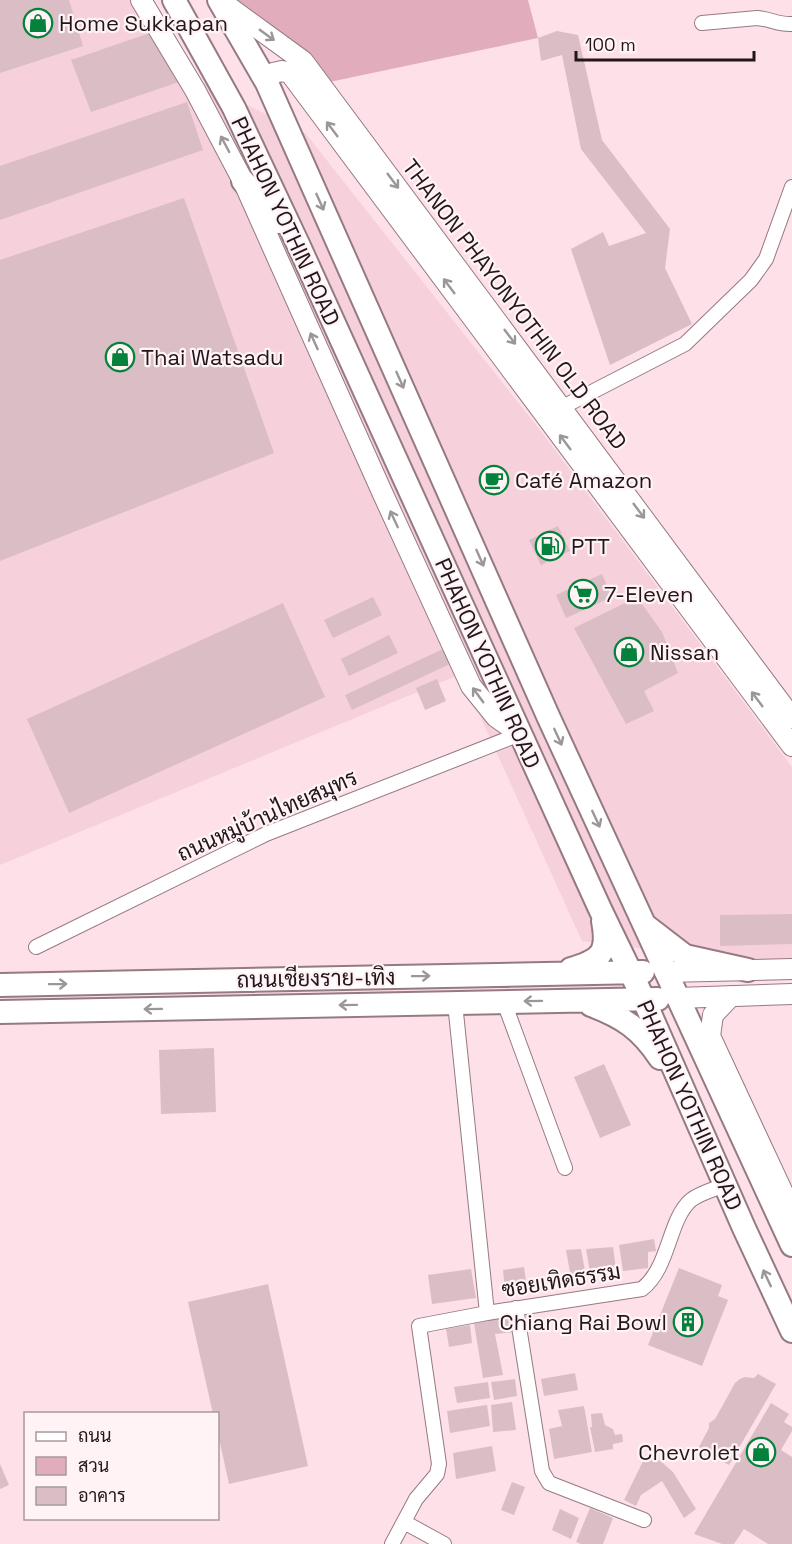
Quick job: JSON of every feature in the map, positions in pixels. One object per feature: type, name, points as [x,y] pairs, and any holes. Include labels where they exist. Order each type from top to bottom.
[{"type":"main road","points":[[141,0],[195,90],[243,181],[471,686],[496,717],[520,734]]},
{"type":"main road","name":"PHAHON YOTHIN ROAD","points":[[174,0],[234,108],[298,244],[600,909],[644,1000],[792,1331]]},
{"type":"main road","name":"PHAHON YOTHIN ROAD","points":[[219,0],[267,83],[548,716],[665,972],[788,1222],[792,1245]]},
{"type":"main road","name":"THANON PHAYONYOTHIN OLD ROAD","points":[[219,0],[303,61],[792,746]]},
{"type":"main road","name":"THANON PHAYONYOTHIN OLD ROAD","points":[[267,83],[273,73],[282,71],[290,73],[792,718]]},
{"type":"main road","points":[[243,181],[298,244]]},
{"type":"main road","points":[[558,973],[595,960],[603,952],[606,940],[600,909]]},
{"type":"main road","points":[[643,923],[685,956],[748,970]]},
{"type":"main road","points":[[665,972],[792,969]]},
{"type":"main road","name":"ถนนเชียงราย-เทิง","points":[[0,985],[665,972]]},
{"type":"main road","points":[[0,1012],[644,1000],[792,994]]},
{"type":"main road","points":[[731,996],[713,1015],[710,1036],[788,1222]]},
{"type":"main road","points":[[576,1000],[617,1015],[639,1030],[654,1048],[687,1099]]},
{"type":"street","points":[[702,23],[757,18],[780,24],[792,24]]},
{"type":"street","points":[[554,411],[685,344],[751,280],[766,259],[792,187]]},
{"type":"street","name":"ถนนหมู่บ้านไทยสมุทร","points":[[36,947],[266,834],[520,734]]},
{"type":"street","points":[[504,1002],[565,1168]]},
{"type":"street","points":[[455,1003],[487,1313]]},
{"type":"street","name":"ซอยเทิดธรรม","points":[[404,1522],[421,1493],[437,1474],[439,1464],[419,1326],[516,1308],[642,1289],[657,1273],[683,1210],[692,1199],[725,1185]]},
{"type":"street","points":[[516,1308],[542,1471],[549,1484],[644,1520]]},
{"type":"street","points":[[392,1544],[404,1522],[444,1544]]},
{"type":"shaded area","points":[[0,0],[147,0],[195,79],[306,134],[543,434],[792,767],[792,960],[750,962],[582,941],[461,674],[0,865]]},
{"type":"green space","points":[[219,0],[528,0],[538,38],[320,84]]},
{"type":"building","name":"Home Sukkapan","points":[[0,0],[69,0],[83,46],[0,73]]},
{"type":"building","points":[[557,31],[578,35],[602,140],[670,229],[665,268],[692,324],[610,365],[571,249],[603,232],[609,246],[646,233],[581,149],[562,55],[541,61],[538,38]]},
{"type":"building","points":[[150,33],[179,82],[91,112],[71,60]]},
{"type":"building","points":[[187,102],[203,150],[0,220],[0,166]]},
{"type":"building","name":"Thai Watsadu","points":[[184,198],[274,453],[0,561],[0,260]]},
{"type":"building","name":"PTT","points":[[558,526],[570,551],[541,565],[529,540]]},
{"type":"building","points":[[602,574],[612,597],[566,618],[556,595]]},
{"type":"building","points":[[373,597],[382,615],[333,638],[324,620]]},
{"type":"building","name":"Nissan","points":[[637,597],[662,632],[678,673],[644,691],[654,711],[626,724],[574,628]]},
{"type":"building","points":[[283,603],[325,697],[69,813],[27,719]]},
{"type":"building","points":[[389,635],[398,653],[349,676],[341,659]]},
{"type":"building","points":[[445,648],[452,663],[352,710],[345,695]]},
{"type":"building","points":[[437,679],[446,701],[425,710],[416,688]]},
{"type":"building","points":[[792,914],[792,944],[720,946],[720,915]]},
{"type":"building","points":[[214,1048],[216,1112],[161,1114],[159,1050]]},
{"type":"building","points":[[604,1064],[631,1125],[600,1138],[574,1077]]},
{"type":"building","points":[[654,1239],[656,1251],[648,1252],[648,1268],[623,1271],[619,1245]]},
{"type":"building","points":[[613,1247],[616,1269],[590,1273],[586,1249]]},
{"type":"building","points":[[581,1249],[586,1276],[571,1278],[566,1250]]},
{"type":"building","points":[[524,1267],[527,1288],[505,1292],[503,1270]]},
{"type":"building","name":"Chiang Rai Bowl","points":[[679,1268],[722,1285],[718,1296],[728,1300],[702,1366],[648,1345]]},
{"type":"building","points":[[471,1269],[476,1298],[432,1304],[428,1275]]},
{"type":"building","points":[[268,1284],[308,1466],[229,1484],[219,1439],[219,1412],[213,1412],[188,1302]]},
{"type":"building","points":[[512,1316],[515,1332],[495,1334],[503,1375],[483,1378],[474,1323]]},
{"type":"building","points":[[470,1325],[472,1343],[449,1347],[446,1329]]},
{"type":"building","points":[[575,1373],[578,1390],[544,1396],[541,1379]]},
{"type":"building","points":[[758,1374],[776,1384],[729,1465],[699,1447],[709,1428],[709,1423],[715,1419],[735,1383],[745,1377],[754,1378]]},
{"type":"building","points":[[515,1379],[517,1396],[494,1400],[491,1382]]},
{"type":"building","points":[[488,1382],[490,1398],[457,1403],[454,1387]]},
{"type":"building","points":[[512,1402],[516,1430],[493,1432],[491,1405]]},
{"type":"building","points":[[771,1403],[789,1414],[784,1422],[792,1427],[781,1450],[792,1457],[792,1544],[768,1544],[744,1529],[734,1544],[722,1544],[694,1534]]},
{"type":"building","points":[[487,1405],[490,1426],[450,1433],[447,1411]]},
{"type":"building","points":[[584,1406],[592,1452],[554,1459],[549,1429],[562,1426],[558,1410]]},
{"type":"building","points":[[602,1413],[605,1425],[613,1429],[615,1435],[622,1434],[623,1442],[613,1444],[613,1449],[595,1452],[590,1427],[592,1427],[591,1414]]},
{"type":"building","points":[[492,1446],[496,1471],[456,1479],[453,1453]]},
{"type":"building","points":[[645,1457],[655,1461],[657,1458],[673,1472],[696,1509],[684,1518],[662,1481],[641,1495],[636,1506],[624,1500]]},
{"type":"building","points":[[0,1464],[9,1485],[0,1489]]},
{"type":"building","points":[[512,1482],[525,1487],[514,1515],[501,1510]]},
{"type":"building","points":[[590,1508],[613,1518],[603,1544],[576,1542]]},
{"type":"building","points":[[560,1509],[579,1518],[571,1539],[552,1530]]},
{"type":"place","name":"Home Sukkapan","points":[[38,23]]},
{"type":"place","name":"Thai Watsadu","points":[[120,357]]},
{"type":"place","name":"Café Amazon","points":[[494,480]]},
{"type":"place","name":"PTT","points":[[550,546]]},
{"type":"place","name":"7-Eleven","points":[[583,594]]},
{"type":"place","name":"Nissan","points":[[629,652]]},
{"type":"place","name":"Chiang Rai Bowl","points":[[688,1322]]},
{"type":"place","name":"Chevrolet","points":[[761,1452]]}]
